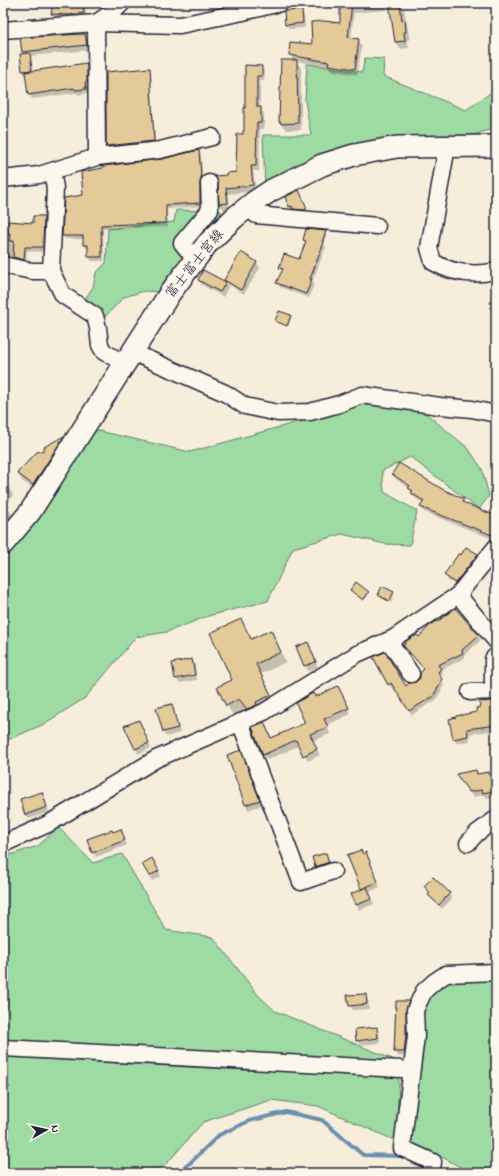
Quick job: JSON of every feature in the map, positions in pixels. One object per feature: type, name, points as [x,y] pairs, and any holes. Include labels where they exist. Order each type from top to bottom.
[{"type":"main road","name":"富士富士宮線","points":[[3,544],[30,512],[170,293],[207,244],[248,206],[272,190],[305,173],[322,165],[354,155],[397,147],[496,146]]},
{"type":"street","points":[[96,23],[115,10],[122,3]]},
{"type":"street","points":[[3,30],[96,23],[180,25],[280,3]]},
{"type":"street","points":[[96,23],[97,157]]},
{"type":"street","points":[[3,179],[39,175],[97,157],[160,150],[212,137]]},
{"type":"street","points":[[447,146],[429,248],[433,262],[445,269],[455,272],[473,274],[496,271]]},
{"type":"street","points":[[52,171],[55,188],[51,271],[63,295],[95,316],[100,345],[104,352],[129,358],[225,394],[245,406],[278,413],[310,412],[339,404],[362,395],[472,409],[496,414]]},
{"type":"street","points":[[195,259],[182,243],[210,210],[209,182]]},
{"type":"street","points":[[248,206],[256,215],[377,226]]},
{"type":"street","points":[[3,265],[32,271],[51,271]]},
{"type":"street","points":[[3,844],[48,824],[156,759],[264,712],[357,654],[389,641],[458,595],[496,547]]},
{"type":"street","points":[[458,595],[496,641]]},
{"type":"street","points":[[389,641],[411,674]]},
{"type":"street","points":[[470,692],[496,691],[493,682],[493,659],[496,656]]},
{"type":"street","points":[[240,722],[301,882],[333,871]]},
{"type":"street","points":[[468,843],[476,833],[496,819]]},
{"type":"street","points":[[431,1173],[433,1162],[402,1148],[416,1036],[415,1010],[424,991],[446,974],[496,972]]},
{"type":"street","points":[[3,1048],[401,1069]]},
{"type":"green space","points":[[365,58],[384,59],[383,76],[466,110],[496,89],[496,128],[446,143],[265,188],[263,135],[311,135],[305,101],[307,64],[362,72]]},
{"type":"green space","points":[[176,210],[221,211],[220,219],[163,292],[144,291],[124,297],[100,322],[99,312],[85,299],[93,287],[96,273],[106,263],[108,229],[174,222]]},
{"type":"green space","points":[[384,398],[424,412],[468,448],[482,469],[489,496],[479,509],[410,457],[382,471],[384,492],[417,511],[410,545],[385,544],[342,534],[293,548],[268,601],[208,616],[167,632],[136,637],[85,698],[42,725],[3,742],[3,532],[95,430],[190,452]]},
{"type":"green space","points":[[58,827],[93,863],[122,854],[166,930],[213,937],[258,995],[275,1011],[395,1060],[399,1083],[396,1141],[318,1106],[271,1100],[203,1122],[169,1161],[154,1173],[3,1173],[3,1087],[10,1087],[3,1086],[3,857],[38,846]]},
{"type":"green space","points":[[496,976],[496,1173],[471,1173],[431,1151],[402,1148],[419,1003],[444,978]]},
{"type":"building","points":[[53,3],[83,3],[84,13],[68,15],[51,14]]},
{"type":"building","points":[[340,3],[352,3],[348,37],[359,39],[355,69],[328,65],[329,62],[289,55],[290,42],[312,44],[311,22],[324,21],[340,23]]},
{"type":"building","points":[[389,3],[400,3],[402,21],[405,20],[405,41],[395,42]]},
{"type":"building","points":[[302,10],[303,23],[285,25],[284,11]]},
{"type":"building","points":[[85,34],[87,45],[22,52],[20,38]]},
{"type":"building","points":[[30,53],[32,70],[22,71],[20,54]]},
{"type":"building","points":[[281,60],[297,60],[298,123],[281,124],[281,122],[279,122]]},
{"type":"building","points":[[87,63],[87,82],[85,82],[86,89],[75,90],[74,88],[28,95],[25,72]]},
{"type":"building","points":[[245,65],[262,66],[262,76],[257,76],[257,107],[261,107],[261,123],[257,123],[256,166],[251,166],[253,185],[226,188],[228,203],[219,204],[218,183],[215,176],[227,175],[226,173],[236,172],[237,134],[243,134],[244,131]]},
{"type":"building","points":[[150,68],[154,141],[106,146],[106,72]]},
{"type":"building","points":[[199,150],[201,178],[200,203],[166,205],[166,223],[101,225],[102,257],[88,257],[88,245],[83,245],[83,236],[62,236],[64,198],[83,195],[81,172],[103,168],[103,166],[162,159]]},
{"type":"building","points":[[299,190],[307,208],[304,210],[293,209],[292,206],[289,207],[285,197]]},
{"type":"building","points":[[33,216],[44,216],[43,247],[25,247],[24,260],[13,257],[14,241],[9,241],[10,233],[8,233],[8,221],[33,223]]},
{"type":"building","points":[[306,229],[326,231],[322,242],[324,242],[306,294],[276,283],[283,269],[279,268],[284,254],[299,259],[306,241],[303,240]]},
{"type":"building","points":[[241,252],[257,262],[241,290],[224,280]]},
{"type":"building","points":[[203,270],[226,282],[220,292],[198,280]]},
{"type":"building","points":[[279,311],[291,315],[287,326],[275,321]]},
{"type":"building","points":[[64,436],[33,485],[17,473],[37,452],[44,450],[44,447]]},
{"type":"building","points":[[399,463],[442,489],[464,499],[462,502],[496,516],[496,526],[492,535],[420,507],[424,501],[411,493],[413,491],[408,488],[410,486],[392,474]]},
{"type":"building","points":[[466,547],[478,554],[455,583],[444,575],[459,553],[461,555]]},
{"type":"building","points":[[356,582],[369,592],[363,600],[350,590]]},
{"type":"building","points":[[382,586],[394,592],[389,601],[378,595]]},
{"type":"building","points":[[455,608],[479,635],[462,650],[463,653],[438,665],[441,669],[438,672],[442,679],[433,697],[409,711],[391,683],[388,685],[373,657],[385,652],[406,686],[409,683],[416,682],[420,678],[420,673],[424,669],[403,645],[414,636],[417,635],[419,637],[431,624],[436,621],[437,622]]},
{"type":"building","points":[[241,619],[251,639],[271,630],[281,652],[256,664],[271,695],[256,702],[257,705],[247,709],[239,699],[226,706],[217,687],[232,680],[210,633]]},
{"type":"building","points":[[308,642],[316,662],[304,666],[296,647]]},
{"type":"building","points":[[192,659],[195,675],[175,679],[172,663]]},
{"type":"building","points":[[338,686],[349,708],[324,719],[328,727],[310,734],[317,749],[303,756],[296,740],[263,755],[252,727],[264,722],[271,738],[305,723],[296,703],[311,694],[314,693],[315,697]]},
{"type":"building","points":[[493,701],[496,725],[467,729],[468,736],[453,739],[449,719],[456,716],[477,712],[476,708],[480,707],[479,702]]},
{"type":"building","points":[[172,704],[178,728],[163,732],[156,708]]},
{"type":"building","points":[[139,720],[149,743],[135,749],[124,726]]},
{"type":"building","points":[[241,750],[260,800],[245,805],[227,755]]},
{"type":"building","points":[[476,770],[477,774],[489,772],[493,791],[483,793],[482,790],[469,792],[456,774]]},
{"type":"building","points":[[42,792],[47,807],[25,815],[20,799]]},
{"type":"building","points":[[121,829],[125,840],[92,853],[87,839],[112,830],[113,832]]},
{"type":"building","points":[[361,850],[363,854],[366,852],[378,882],[361,889],[347,855]]},
{"type":"building","points":[[326,853],[329,862],[315,867],[312,857]]},
{"type":"building","points":[[152,858],[159,871],[149,876],[142,864]]},
{"type":"building","points":[[433,877],[450,893],[439,905],[428,895],[430,893],[424,886]]},
{"type":"building","points":[[367,887],[372,899],[356,905],[351,894]]},
{"type":"building","points":[[366,994],[367,1004],[349,1006],[347,995]]},
{"type":"building","points":[[396,1001],[409,1001],[406,1010],[404,1052],[394,1052]]},
{"type":"building","points":[[377,1027],[378,1038],[356,1041],[355,1029]]},
{"type":"waterway","points":[[176,1173],[188,1165],[219,1135],[249,1121],[286,1112],[322,1120],[363,1155],[403,1157]]},
{"type":"waterway","points":[[413,1162],[428,1169]]}]
